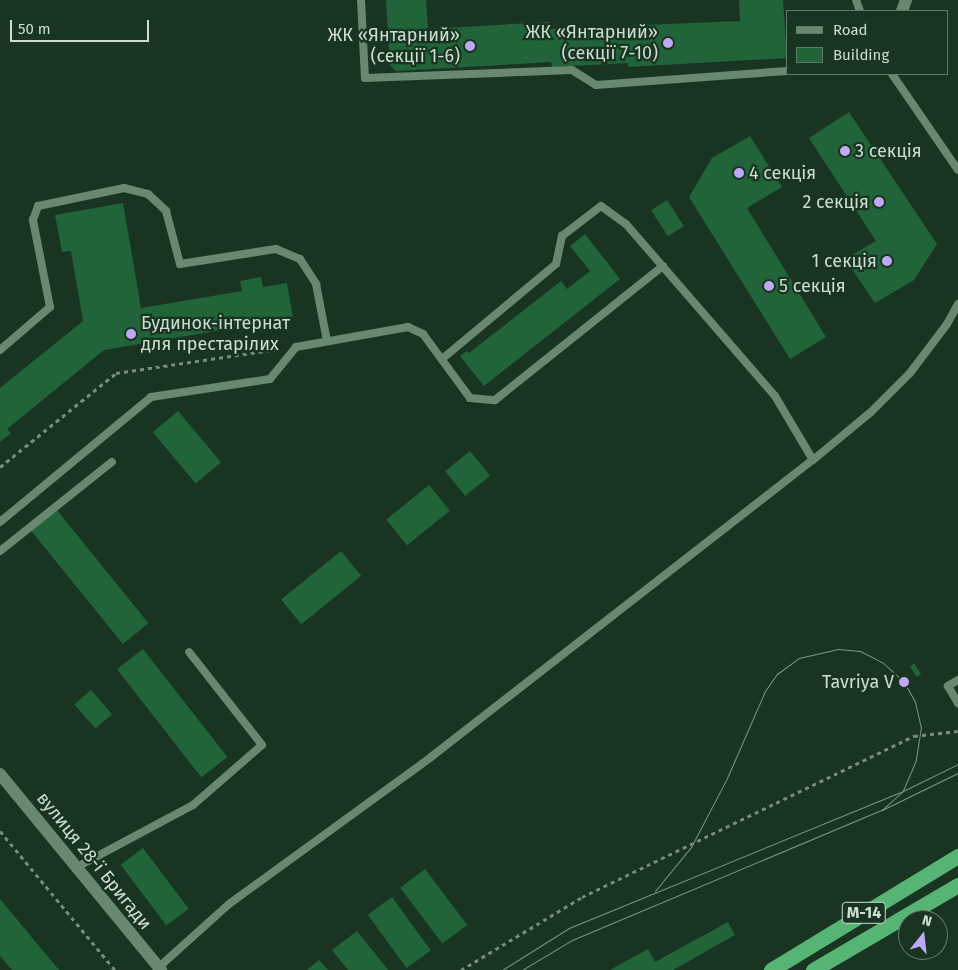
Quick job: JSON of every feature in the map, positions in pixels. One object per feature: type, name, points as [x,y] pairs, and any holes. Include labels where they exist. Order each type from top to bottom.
[{"type":"highway","name":"М-14","points":[[771,970],[958,856]]},
{"type":"highway","name":"М-14","points":[[813,970],[958,885]]},
{"type":"street","name":"вулиця 28-ї Бригади","points":[[2,779],[160,969]]},
{"type":"lane","points":[[361,0],[365,78],[572,70],[596,85],[786,71]]},
{"type":"lane","points":[[893,75],[958,170]]},
{"type":"lane","points":[[0,350],[50,307],[33,220],[38,206],[124,188],[148,194],[166,211],[180,264],[276,249],[300,259],[316,284],[327,341]]},
{"type":"lane","points":[[442,359],[556,264],[562,236],[601,206],[626,224],[775,396],[813,460]]},
{"type":"lane","points":[[1,520],[151,396],[270,379],[296,347],[408,327],[422,334],[470,398],[495,400],[663,266]]},
{"type":"lane","points":[[160,969],[229,904],[431,757],[813,460],[871,412],[910,373],[947,324],[958,304]]},
{"type":"lane","points":[[0,551],[112,462]]},
{"type":"lane","points":[[77,867],[194,806],[262,745],[189,652]]},
{"type":"lane","points":[[958,680],[948,686],[958,703]]},
{"type":"path","points":[[0,466],[116,373],[296,347]]},
{"type":"path","points":[[461,970],[582,897],[914,736],[958,731]]},
{"type":"path","points":[[0,831],[115,970]]},
{"type":"building","points":[[386,0],[426,0],[428,29],[549,22],[550,29],[740,21],[739,0],[783,0],[786,58],[628,67],[628,63],[552,67],[551,62],[396,71],[390,65]]},
{"type":"building","points":[[849,112],[937,244],[914,280],[875,303],[845,259],[876,241],[809,138]]},
{"type":"building","points":[[750,136],[782,187],[747,208],[826,337],[790,359],[689,197],[712,158]]},
{"type":"building","points":[[667,200],[684,226],[668,236],[651,210]]},
{"type":"building","name":"Будинок-інтернат для престарілих","points":[[123,203],[141,308],[242,291],[240,281],[261,277],[263,287],[287,283],[293,318],[104,350],[7,429],[11,433],[0,442],[0,388],[83,321],[71,251],[62,252],[55,215]]},
{"type":"building","points":[[585,234],[620,279],[484,386],[460,356],[467,351],[469,353],[561,281],[567,289],[590,271],[570,246]]},
{"type":"building","points":[[178,411],[221,462],[196,484],[153,432]]},
{"type":"building","points":[[470,451],[490,476],[465,496],[445,471]]},
{"type":"building","points":[[429,485],[450,511],[407,545],[386,520]]},
{"type":"building","points":[[56,509],[149,623],[123,644],[30,530]]},
{"type":"building","points":[[341,551],[361,576],[301,624],[281,599]]},
{"type":"building","points":[[143,649],[227,757],[201,777],[117,669]]},
{"type":"building","points":[[914,663],[921,674],[917,677],[910,667]]},
{"type":"building","points":[[91,690],[112,714],[95,729],[74,704]]},
{"type":"building","points":[[143,848],[189,909],[166,926],[121,865]]},
{"type":"building","points":[[425,869],[467,925],[442,944],[400,888]]},
{"type":"building","points":[[392,897],[431,950],[407,968],[368,915]]},
{"type":"building","points":[[0,899],[59,970],[12,970],[0,956]]},
{"type":"building","points":[[728,922],[735,935],[673,970],[610,970],[648,949],[655,962]]},
{"type":"building","points":[[357,931],[388,970],[348,970],[332,950]]},
{"type":"building","points":[[319,960],[328,970],[307,970]]},
{"type":"tram line","points":[[655,891],[691,847],[727,778],[765,691],[777,674],[799,658],[838,649],[860,651],[882,662],[904,682],[915,702],[921,727],[916,760],[903,791],[882,810]]},
{"type":"tram line","points":[[502,970],[569,928],[903,791],[958,764]]},
{"type":"tram line","points":[[522,970],[572,940],[882,810],[958,773]]},
{"type":"place","name":"ЖК «Янтарний» (секції 7-10)","points":[[668,43]]},
{"type":"place","name":"ЖК «Янтарний» (секції 1-6)","points":[[470,46]]},
{"type":"place","name":"3 секція","points":[[845,151]]},
{"type":"place","name":"4 секція","points":[[739,173]]},
{"type":"place","name":"2 секція","points":[[879,202]]},
{"type":"place","name":"1 секція","points":[[887,261]]},
{"type":"place","name":"5 секція","points":[[769,286]]},
{"type":"place","name":"Будинок-інтернат для престарілих","points":[[131,334]]},
{"type":"place","name":"Tavriya V","points":[[904,682]]}]
